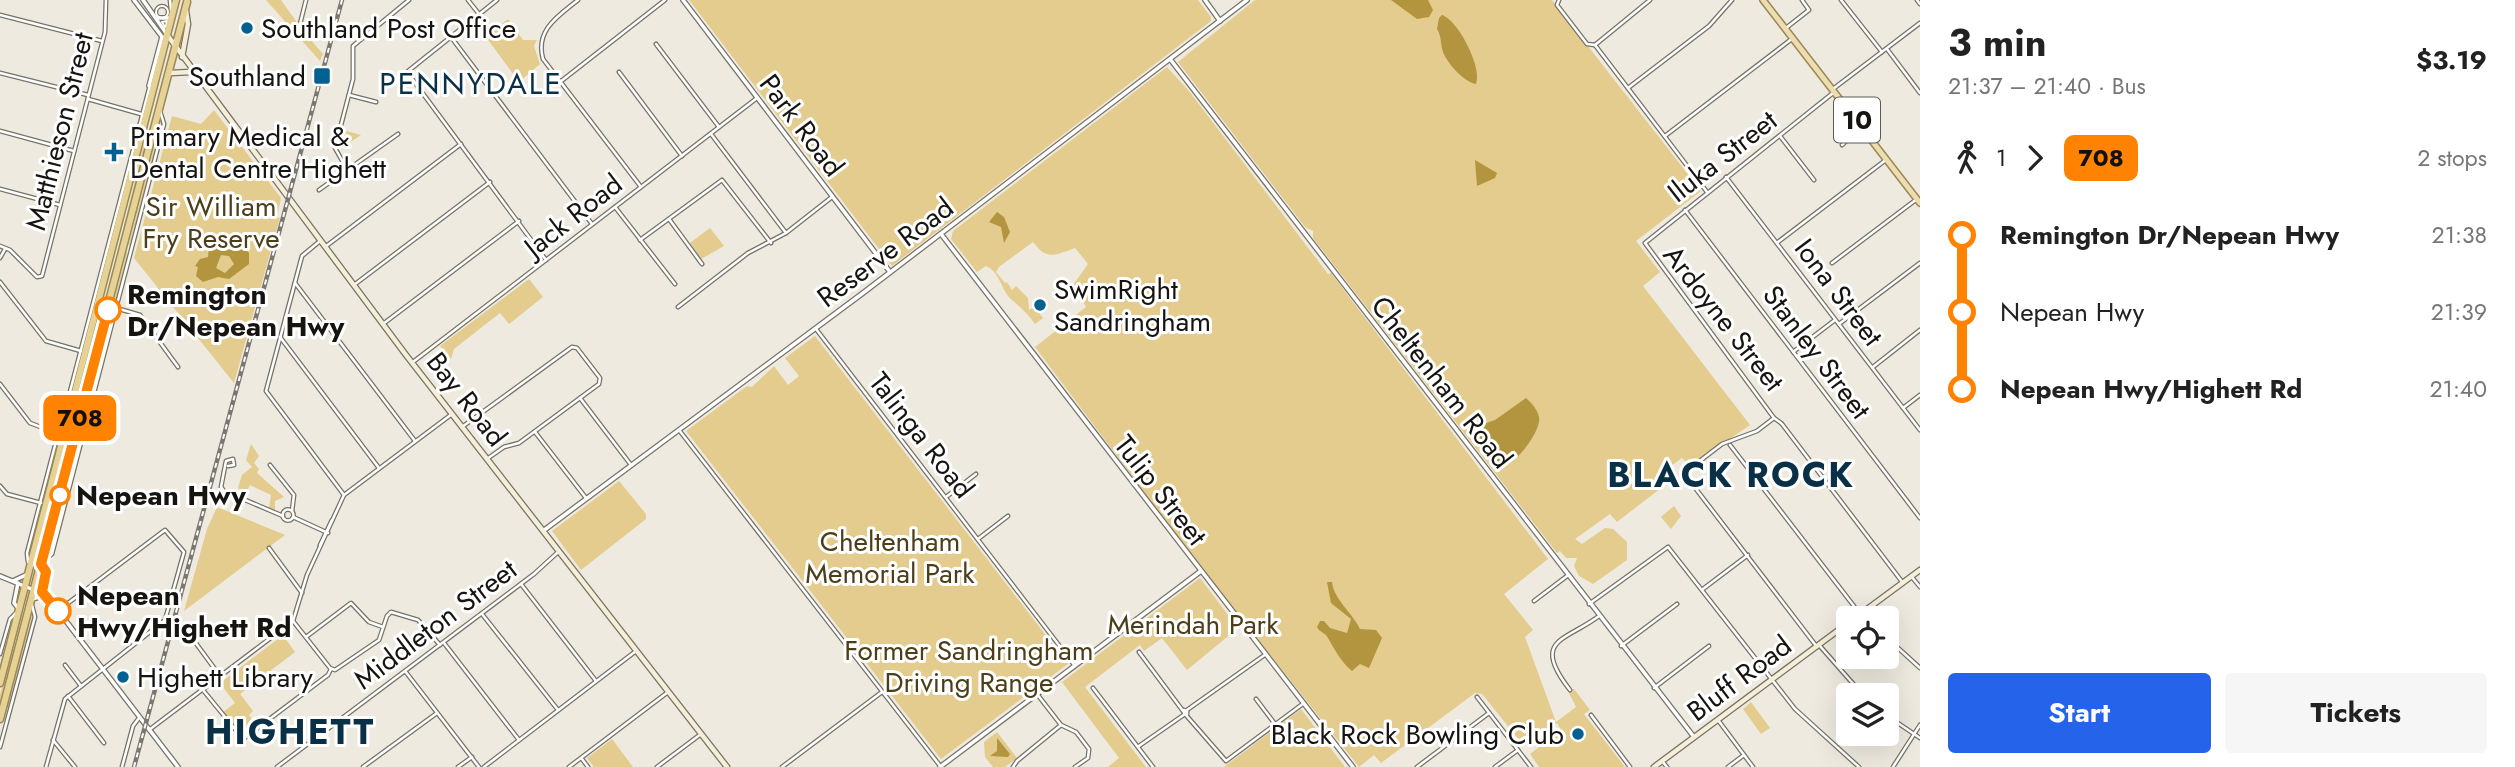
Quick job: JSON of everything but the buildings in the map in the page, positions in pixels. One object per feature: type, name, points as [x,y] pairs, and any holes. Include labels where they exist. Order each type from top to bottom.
[{"type":"highway","points":[[0,683],[84,352],[115,246],[151,90],[176,0]]},
{"type":"highway","points":[[0,719],[32,600],[41,592],[41,565],[127,249],[160,111],[178,53],[187,5]]},
{"type":"highway","points":[[115,246],[127,249]]},
{"type":"highway","points":[[30,571],[41,565]]},
{"type":"main road","name":"10","points":[[1763,0],[1918,201]]},
{"type":"main road","points":[[178,53],[188,23],[187,5]]},
{"type":"main road","name":"Bay Road","points":[[165,38],[462,427],[727,767]]},
{"type":"main road","points":[[170,73],[192,72]]},
{"type":"main road","points":[[1873,606],[1920,570]]},
{"type":"main road","name":"Bluff Road","points":[[1654,767],[1836,632]]},
{"type":"street","name":"Matthieson Street","points":[[5,248],[37,275],[43,270],[103,42],[106,0]]},
{"type":"street","points":[[134,0],[165,38]]},
{"type":"street","points":[[143,0],[156,18],[165,38]]},
{"type":"street","points":[[156,18],[173,15],[169,7],[170,0]]},
{"type":"street","points":[[300,24],[306,0]]},
{"type":"street","points":[[348,171],[335,148],[353,79],[355,43],[409,0]]},
{"type":"street","points":[[468,0],[479,14]]},
{"type":"street","points":[[497,0],[407,72],[547,260]]},
{"type":"street","points":[[578,0],[550,23],[541,41],[543,59],[558,83],[641,187]]},
{"type":"street","points":[[558,83],[665,0]]},
{"type":"street","name":"Park Road","points":[[683,0],[890,272]]},
{"type":"street","points":[[1205,0],[1220,21]]},
{"type":"street","name":"Reserve Road","points":[[543,531],[941,234],[1247,0]]},
{"type":"street","points":[[1595,46],[1650,0]]},
{"type":"street","points":[[1627,89],[1709,26],[1732,0]]},
{"type":"street","points":[[1785,29],[1809,10],[1802,0]]},
{"type":"street","points":[[1841,0],[1882,52]]},
{"type":"street","points":[[1558,1],[1557,5],[1587,44],[1595,46],[1707,192]]},
{"type":"street","points":[[0,15],[103,42]]},
{"type":"street","name":"Iluka Street","points":[[1644,243],[1920,23]]},
{"type":"street","points":[[450,37],[592,224]]},
{"type":"street","points":[[1664,137],[1793,38]]},
{"type":"street","points":[[656,44],[719,127]]},
{"type":"street","points":[[1886,49],[1920,93]]},
{"type":"street","name":"Cheltenham Road","points":[[1170,60],[1693,739]]},
{"type":"street","points":[[619,72],[682,156]]},
{"type":"street","points":[[0,73],[79,93],[98,103],[145,115],[84,352],[44,340],[0,282]]},
{"type":"street","points":[[349,95],[376,102]]},
{"type":"street","name":"Jack Road","points":[[412,362],[757,98]]},
{"type":"street","points":[[1842,145],[1862,126]]},
{"type":"street","points":[[0,131],[75,150]]},
{"type":"street","points":[[318,190],[398,134]]},
{"type":"street","points":[[711,134],[786,233]]},
{"type":"street","points":[[1780,136],[1814,180]]},
{"type":"street","points":[[325,247],[461,144]]},
{"type":"street","points":[[1777,243],[1887,159]]},
{"type":"street","name":"Iona Street","points":[[1726,177],[1920,430]]},
{"type":"street","points":[[640,240],[722,180],[771,243]]},
{"type":"street","points":[[354,285],[490,182]]},
{"type":"street","points":[[0,189],[60,205]]},
{"type":"street","points":[[678,307],[748,253],[786,233],[832,197]]},
{"type":"street","points":[[1832,263],[1918,201]]},
{"type":"street","points":[[615,207],[675,284]]},
{"type":"street","name":"Stanley Street","points":[[1685,210],[1920,518]]},
{"type":"street","points":[[668,219],[702,264]]},
{"type":"street","points":[[383,324],[519,221]]},
{"type":"street","name":"Tulip Street","points":[[941,234],[1353,767]]},
{"type":"street","points":[[320,240],[303,254],[267,386],[267,395],[344,495]]},
{"type":"street","name":"Ardoyne Street","points":[[1644,243],[1903,583]]},
{"type":"street","points":[[0,246],[5,248],[0,258]]},
{"type":"street","points":[[41,565],[52,554],[116,308],[127,249]]},
{"type":"street","points":[[1839,324],[1920,263]]},
{"type":"street","points":[[295,283],[415,441]]},
{"type":"street","points":[[116,308],[140,315],[178,367]]},
{"type":"street","points":[[1793,352],[1835,320]]},
{"type":"street","name":"Talinga Road","points":[[816,328],[1075,666]]},
{"type":"street","points":[[1872,368],[1920,330]]},
{"type":"street","points":[[280,337],[379,468]]},
{"type":"street","points":[[462,427],[574,347],[600,378],[599,384],[535,432],[487,459]]},
{"type":"street","points":[[0,384],[30,423],[76,434]]},
{"type":"street","points":[[1903,408],[1920,395]]},
{"type":"street","points":[[580,398],[631,465]]},
{"type":"street","points":[[149,730],[293,621],[303,587],[344,495],[452,414]]},
{"type":"street","points":[[80,416],[86,425]]},
{"type":"street","points":[[1774,417],[1757,431],[1730,445],[1722,444],[1686,474],[1818,646],[1852,683]]},
{"type":"street","points":[[679,430],[940,767],[1201,571]]},
{"type":"street","points":[[535,432],[586,498]]},
{"type":"street","points":[[1730,445],[1856,606]]},
{"type":"street","points":[[70,455],[79,451]]},
{"type":"street","points":[[270,465],[294,495],[292,518]]},
{"type":"street","points":[[228,466],[221,486],[224,491],[326,532]]},
{"type":"street","points":[[946,497],[976,474]]},
{"type":"street","points":[[0,486],[7,494],[44,504]]},
{"type":"street","points":[[283,516],[285,510],[292,511]]},
{"type":"street","points":[[978,539],[1008,516]]},
{"type":"street","points":[[46,767],[63,702],[165,620],[184,552],[164,530],[58,611]]},
{"type":"street","points":[[1589,604],[1668,547],[1806,721],[1859,767]]},
{"type":"street","points":[[269,548],[302,593]]},
{"type":"street","name":"Middleton Street","points":[[277,767],[549,563],[558,551]]},
{"type":"street","points":[[1702,590],[1748,555]]},
{"type":"street","name":"Middleton Street","points":[[549,563],[564,558]]},
{"type":"street","points":[[11,581],[30,571]]},
{"type":"street","points":[[0,576],[41,592],[178,767]]},
{"type":"street","points":[[1534,601],[1567,576]]},
{"type":"street","points":[[1911,576],[1920,587]]},
{"type":"street","points":[[0,654],[2,636],[10,619],[20,611],[15,603],[18,583]]},
{"type":"street","points":[[295,583],[303,587]]},
{"type":"street","points":[[521,584],[596,681]]},
{"type":"street","points":[[0,747],[35,617],[32,600],[41,592]]},
{"type":"street","points":[[306,637],[351,603],[369,622],[384,627]]},
{"type":"street","points":[[1621,646],[1677,604]]},
{"type":"street","points":[[293,621],[331,669],[340,670],[379,640],[389,613],[408,615],[424,625],[442,643],[519,740]]},
{"type":"street","points":[[482,613],[558,710]]},
{"type":"street","points":[[1570,690],[1561,678],[1554,656],[1555,645],[1560,638],[1599,616]]},
{"type":"street","points":[[184,627],[220,676]]},
{"type":"street","points":[[2,636],[14,632]]},
{"type":"street","points":[[1654,688],[1709,646]]},
{"type":"street","points":[[1899,649],[1920,668]]},
{"type":"street","points":[[405,671],[481,767],[636,651]]},
{"type":"street","points":[[1139,652],[1224,761],[1304,703]]},
{"type":"street","points":[[1138,748],[1265,653]]},
{"type":"street","points":[[65,665],[81,686]]},
{"type":"street","points":[[202,690],[243,739],[288,708],[331,669]]},
{"type":"street","points":[[1093,688],[1153,767]]},
{"type":"street","points":[[569,767],[668,692]]},
{"type":"street","points":[[782,767],[882,692]]},
{"type":"street","points":[[1037,694],[1061,725],[1076,732],[1088,750],[1088,758],[1075,767]]},
{"type":"street","points":[[68,696],[104,743]]},
{"type":"street","points":[[1477,697],[1531,767]]},
{"type":"street","points":[[1256,699],[1275,724]]},
{"type":"street","points":[[3,706],[9,714]]},
{"type":"street","points":[[363,767],[437,713]]},
{"type":"street","points":[[1417,767],[1489,713]]},
{"type":"street","points":[[1591,715],[1630,767]]},
{"type":"street","points":[[122,767],[133,726],[139,717]]},
{"type":"street","points":[[1718,720],[1753,767]]},
{"type":"street","points":[[156,739],[159,723]]},
{"type":"street","points":[[1899,724],[1920,738]]},
{"type":"street","points":[[1893,767],[1920,724]]},
{"type":"street","points":[[1013,767],[1061,725]]},
{"type":"street","points":[[0,730],[6,727]]},
{"type":"street","points":[[657,767],[701,734]]},
{"type":"street","points":[[53,740],[75,767]]},
{"type":"street","points":[[1495,767],[1518,750]]},
{"type":"street","points":[[1728,767],[1744,755]]},
{"type":"street","points":[[458,767],[472,757]]},
{"type":"street","points":[[581,758],[588,767]]},
{"type":"street","points":[[1662,761],[1667,767]]},
{"type":"green space","points":[[266,0],[281,0],[323,54],[320,61]]},
{"type":"green space","points":[[689,0],[1198,0],[1211,17],[1211,21],[892,266]]},
{"type":"green space","points":[[1255,0],[1552,0],[1701,191],[1636,241],[1660,272],[1643,286],[1750,425],[1690,466],[1682,458],[1671,466],[1678,475],[1617,522],[1610,514],[1575,539],[1582,544],[1605,528],[1613,529],[1627,542],[1627,560],[1593,584],[1579,576],[1574,566],[1577,558],[1566,558],[1560,551],[1557,553],[1313,238],[1313,231],[1305,227],[1178,62]]},
{"type":"green space","points":[[508,19],[523,40],[537,40],[534,46],[540,64],[519,82],[486,37]]},
{"type":"green space","points":[[1167,67],[1189,91],[1328,274],[1331,273],[1548,559],[1504,594],[1533,630],[1525,637],[1556,722],[1576,707],[1568,691],[1574,689],[1590,710],[1584,714],[1625,767],[1539,767],[1530,754],[1561,730],[1557,723],[1524,746],[1482,694],[1475,693],[1381,763],[1374,755],[1359,767],[1202,569],[1035,347],[1086,307],[1073,285],[1088,264],[1075,248],[1051,255],[1042,252],[1033,242],[999,267],[996,272],[1005,283],[1007,282],[1012,290],[1016,286],[1028,298],[1029,310],[1034,307],[1043,318],[1035,324],[1008,296],[995,273],[986,266],[977,272],[951,239],[953,231]]},
{"type":"green space","name":"Sir William Fry Reserve","points":[[214,110],[281,198],[277,217],[280,218],[234,383],[134,258],[172,116],[201,124]]},
{"type":"green space","points":[[161,120],[163,123],[130,249],[129,244]]},
{"type":"green space","points":[[343,130],[361,135],[346,145],[339,144]]},
{"type":"green space","points":[[147,137],[121,244],[119,246],[143,147]]},
{"type":"green space","points":[[710,228],[724,246],[701,259],[690,243]]},
{"type":"green space","points":[[127,251],[128,255],[85,422],[84,414]]},
{"type":"green space","points":[[529,279],[543,297],[509,324],[500,313],[454,349],[451,359],[440,346]]},
{"type":"green space","points":[[815,336],[1068,664],[941,759],[686,431],[747,386],[752,387],[774,366],[788,385],[799,376],[785,358]]},
{"type":"green space","points":[[71,436],[35,567],[66,444]]},
{"type":"green space","points":[[251,444],[259,456],[254,463],[259,469],[257,473],[284,497],[275,501],[275,511],[269,508],[271,495],[250,485],[245,494],[238,488],[242,475],[252,467],[246,460]]},
{"type":"green space","points":[[75,454],[49,555],[47,556],[71,464]]},
{"type":"green space","points":[[619,481],[646,514],[646,519],[581,570],[552,531]]},
{"type":"green space","points":[[1674,506],[1681,516],[1671,529],[1661,517]]},
{"type":"green space","points":[[217,507],[285,535],[184,611],[207,529]]},
{"type":"green space","name":"Merindah Park","points":[[1200,578],[1238,628],[1187,670],[1162,638],[1144,651],[1140,645],[1085,687],[1146,767],[1108,767],[1119,758],[1062,682]]},
{"type":"green space","points":[[30,594],[0,708],[0,694]]},
{"type":"green space","points":[[33,612],[32,621],[8,710],[7,705]]},
{"type":"green space","points":[[283,635],[295,652],[240,694],[253,711],[249,715],[257,726],[241,735],[223,712],[235,703],[220,683]]},
{"type":"green space","points":[[1751,702],[1770,728],[1761,734],[1743,709]]},
{"type":"green space","points":[[1301,709],[1345,767],[1224,767]]},
{"type":"green space","points":[[997,732],[1017,758],[1005,767],[993,767],[985,757],[984,742]]},
{"type":"green space","points":[[612,739],[633,767],[594,767],[587,758]]},
{"type":"shaded area","points":[[1391,0],[1428,0],[1433,10],[1429,17],[1417,19]]},
{"type":"shaded area","points":[[1442,15],[1455,26],[1468,45],[1476,67],[1476,84],[1461,76],[1445,56],[1437,29]]},
{"type":"shaded area","points":[[1475,160],[1497,173],[1495,178],[1477,186]]},
{"type":"shaded area","points":[[997,212],[1004,217],[1010,232],[1004,243],[1001,227],[989,222]]},
{"type":"shaded area","points":[[214,244],[223,250],[245,249],[249,253],[249,264],[229,279],[218,277],[203,282],[196,276],[198,267],[195,266],[200,259],[208,257],[209,247]],"holes":[[[221,255],[229,256],[234,264],[225,273],[216,268]]]},
{"type":"shaded area","points":[[1526,398],[1539,416],[1537,428],[1519,456],[1500,468],[1476,432],[1478,426],[1495,420]]},
{"type":"shaded area","points":[[1327,582],[1332,582],[1336,595],[1360,629],[1376,630],[1382,638],[1369,668],[1360,664],[1352,671],[1341,660],[1327,636],[1317,627],[1320,621],[1324,621],[1330,628],[1347,633],[1351,619],[1331,603]]},
{"type":"shaded area","points":[[997,738],[1010,754],[1008,757],[990,756],[997,751]]},
{"type":"railway","points":[[134,767],[342,0]]},
{"type":"bus line","name":"708","points":[[58,611],[42,592],[46,572],[41,564],[108,310]]},
{"type":"place","name":"Southland Post Office","points":[[247,28]]},
{"type":"place","name":"Southland","points":[[322,76]]},
{"type":"place","name":"Primary Medical & Dental Centre Highett","points":[[114,152]]},
{"type":"place","name":"SwimRight Sandringham","points":[[1040,305]]},
{"type":"place","name":"Remington Dr/Nepean Hwy","points":[[108,310]]},
{"type":"place","name":"Nepean Hwy","points":[[60,495]]},
{"type":"place","name":"Nepean Hwy/Highett Rd","points":[[58,611]]},
{"type":"place","name":"Highett Library","points":[[123,677]]},
{"type":"place","name":"Black Rock Bowling Club","points":[[1578,734]]},
{"type":"district","name":"PENNYDALE","points":[[471,84]]},
{"type":"district","name":"BLACK ROCK","points":[[1731,475]]},
{"type":"district","name":"HIGHETT","points":[[290,732]]},
{"type":"park label","name":"Cheltenham Memorial Park","points":[[890,557]]},
{"type":"park label","name":"Former Sandringham Driving Range","points":[[969,666]]}]
